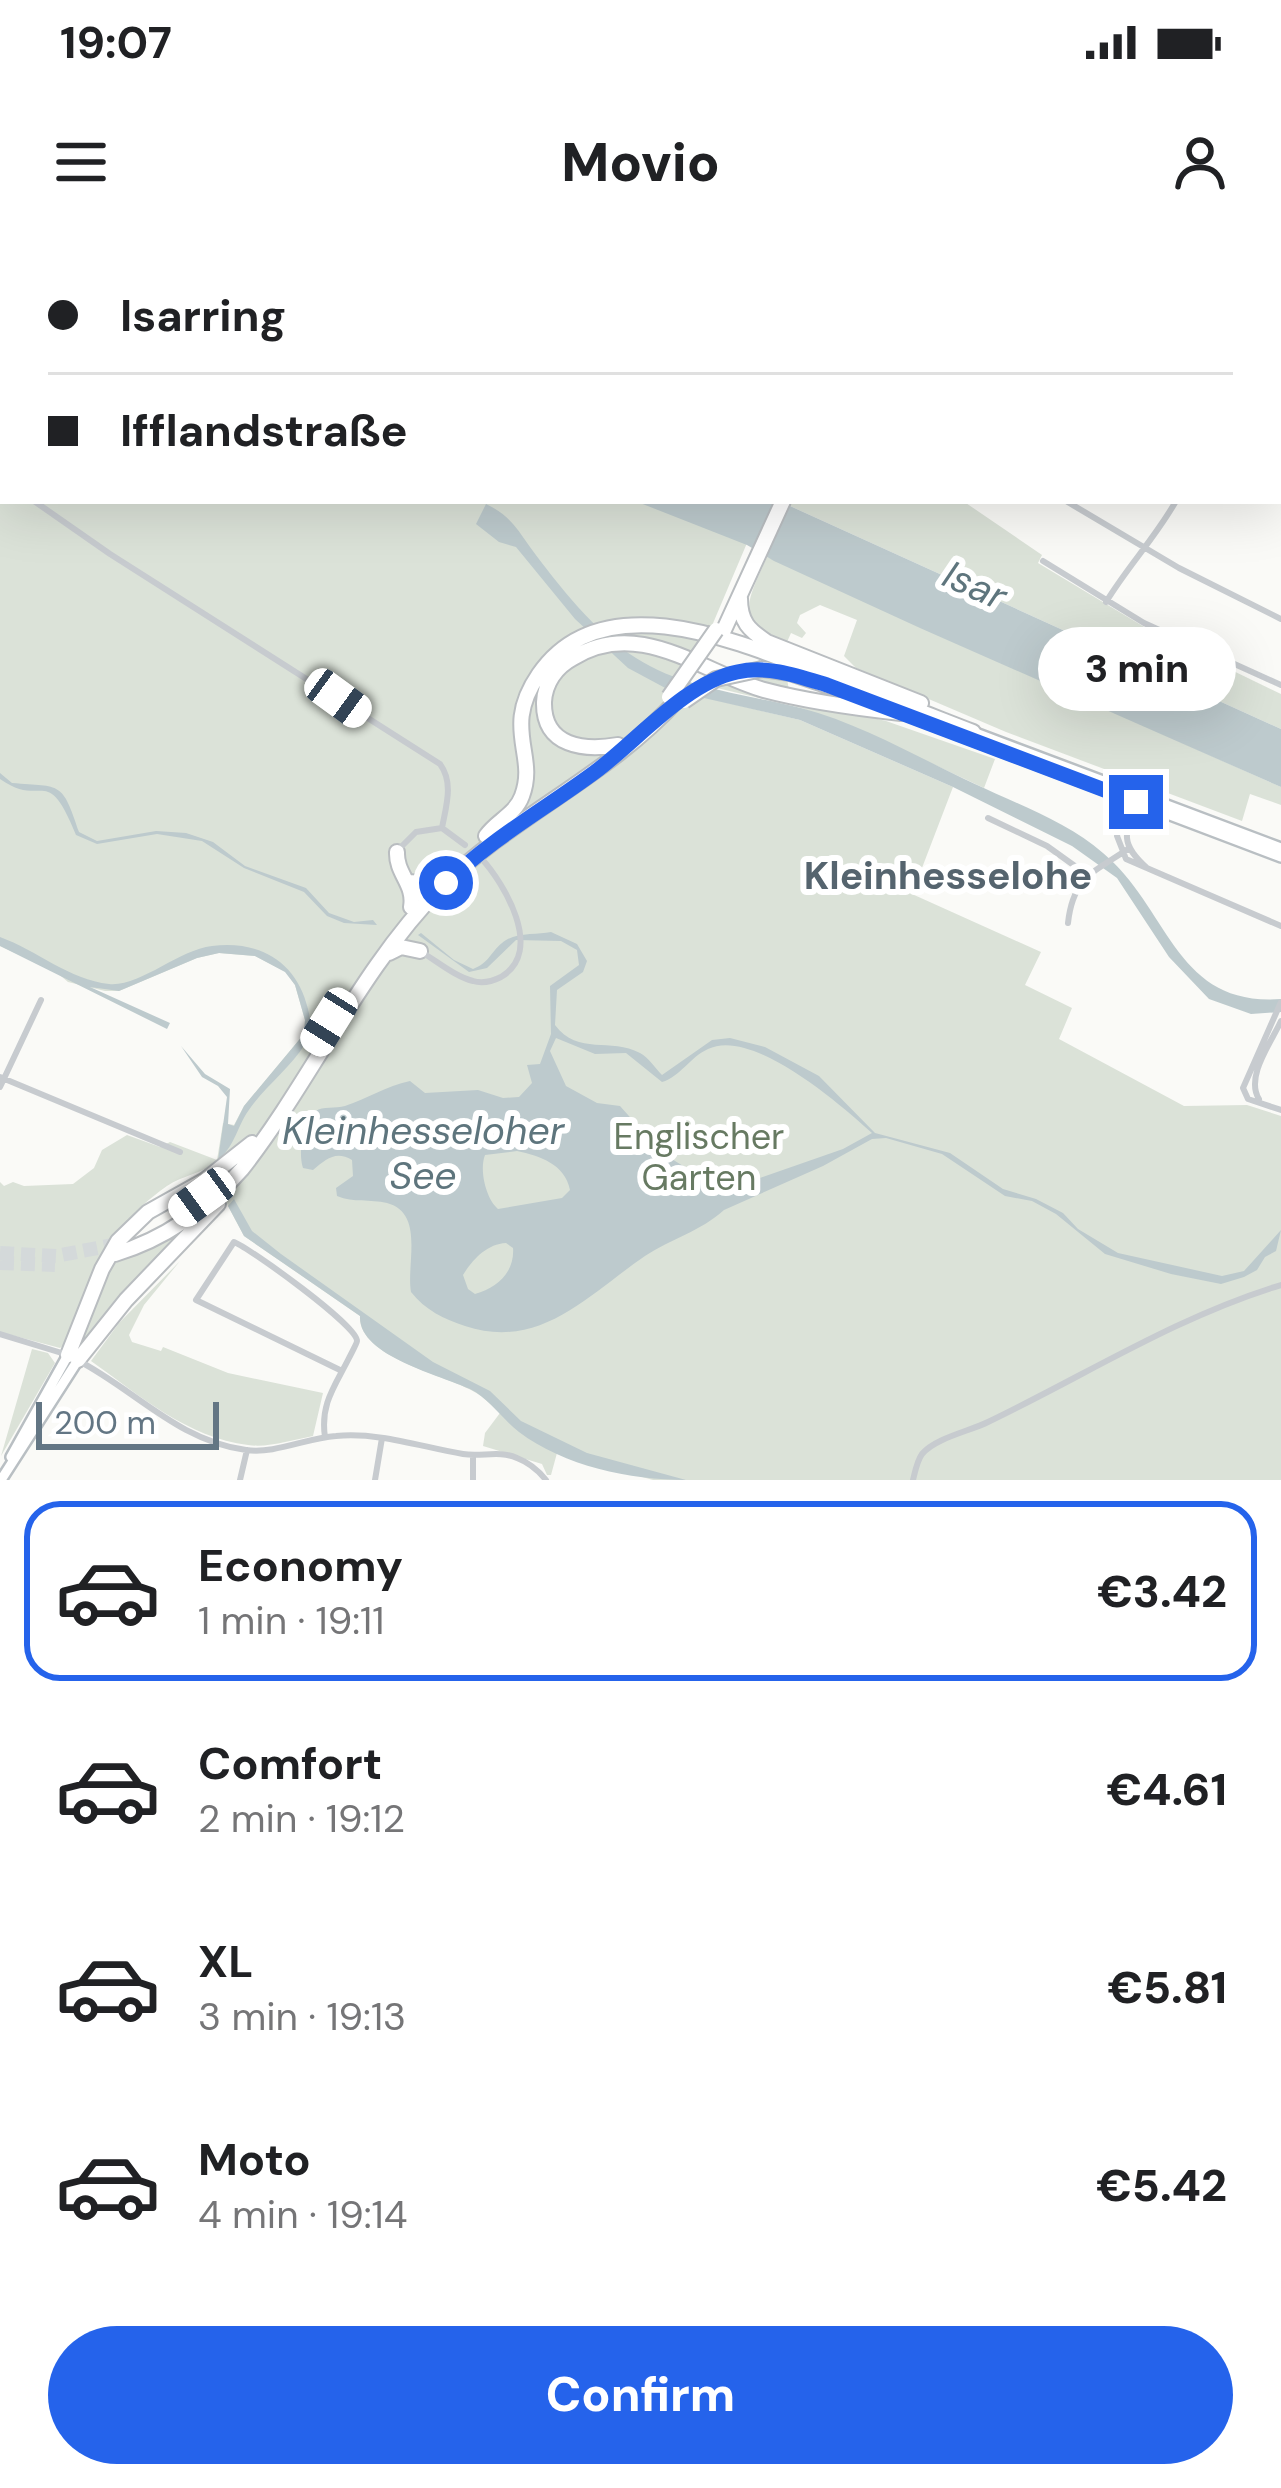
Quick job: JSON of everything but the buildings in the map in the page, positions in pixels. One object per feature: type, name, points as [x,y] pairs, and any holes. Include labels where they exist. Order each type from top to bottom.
[{"type":"highway","points":[[73,1358],[228,1193],[400,927],[483,850],[608,762],[675,702],[740,592],[778,504]]},
{"type":"highway","points":[[740,592],[742,620],[767,642],[907,696],[973,732]]},
{"type":"highway","points":[[119,1248],[164,1234],[208,1203],[258,1143],[381,960],[411,907],[439,876],[512,813],[524,792],[520,735],[524,703],[541,670],[576,648],[611,628],[675,627],[742,644],[973,732]]},
{"type":"highway","points":[[618,745],[577,748],[555,735],[549,724],[547,688],[576,648],[622,642],[672,652],[747,685],[788,696],[901,713]]},
{"type":"highway","points":[[485,836],[675,702],[716,679],[762,669],[790,673],[901,713]]},
{"type":"highway","points":[[398,851],[400,872],[413,896],[411,907]]},
{"type":"highway","points":[[408,881],[423,883],[439,876]]},
{"type":"highway","points":[[400,927],[420,951]]},
{"type":"highway","points":[[381,960],[397,948],[420,951]]},
{"type":"highway","points":[[73,1358],[102,1269],[129,1228],[258,1143]]},
{"type":"main road","points":[[901,713],[1126,793]]},
{"type":"main road","points":[[973,732],[1281,852]]},
{"type":"main road","points":[[2,1480],[4,1466],[28,1420],[73,1358]]},
{"type":"street","points":[[38,504],[440,764],[448,790],[442,828]]},
{"type":"street","points":[[1071,504],[1281,619]]},
{"type":"street","points":[[1106,602],[1136,554],[1153,542],[1174,504]]},
{"type":"street","points":[[1042,561],[1106,602],[1281,686]]},
{"type":"street","points":[[1121,853],[1118,826],[1126,793]]},
{"type":"street","points":[[1068,923],[1072,901],[1086,874],[1121,853],[1138,798]]},
{"type":"street","points":[[988,818],[1047,846],[1086,874]]},
{"type":"street","points":[[398,851],[416,832],[442,828],[465,844]]},
{"type":"street","points":[[1121,853],[1281,926]]},
{"type":"street","points":[[420,951],[471,981],[486,982],[516,962],[519,932],[506,892],[481,858]]},
{"type":"street","points":[[0,1088],[41,1000]]},
{"type":"street","points":[[1281,1001],[1253,1089],[1262,1102],[1281,1110]]},
{"type":"street","points":[[2,1078],[180,1151]]},
{"type":"street","points":[[325,1437],[327,1396],[343,1371],[358,1342],[350,1326],[234,1242],[196,1300],[343,1371]]},
{"type":"street","points":[[913,1480],[920,1456],[934,1446],[991,1421],[1132,1344],[1239,1298],[1281,1286]]},
{"type":"street","points":[[0,1334],[73,1358],[191,1433],[247,1450],[325,1437],[382,1438],[473,1455],[516,1457],[546,1480]]},
{"type":"street","points":[[375,1480],[382,1438]]},
{"type":"street","points":[[240,1480],[247,1450]]},
{"type":"street","points":[[473,1455],[473,1480]]},
{"type":"green space","name":"Englischer Garten","points":[[0,504],[658,504],[747,543],[711,628],[670,689],[800,720],[953,787],[912,894],[1041,952],[1025,985],[1072,1008],[1059,1039],[1184,1106],[1247,1105],[1281,1116],[1281,1480],[653,1480],[557,1453],[551,1475],[547,1475],[542,1464],[483,1446],[485,1433],[500,1413],[482,1397],[386,1353],[363,1330],[360,1316],[244,1236],[223,1186],[177,1219],[222,1183],[217,1161],[167,1186],[116,1236],[94,1275],[68,1342],[60,1348],[0,1332],[0,1182],[4,1186],[13,1182],[24,1186],[73,1184],[94,1168],[102,1150],[127,1135],[160,1147],[170,1142],[217,1160],[223,1123],[234,1125],[244,1106],[304,1034],[305,1020],[286,972],[255,956],[219,953],[197,958],[119,991],[105,991],[68,982],[55,971],[0,946]]},
{"type":"green space","points":[[786,504],[967,504],[1042,555],[1038,563],[1151,631],[1281,694],[1281,729]]},
{"type":"green space","points":[[767,557],[1281,787],[1281,805],[1250,794],[1242,821],[1006,732],[856,668],[844,656],[857,620],[820,605],[800,615],[797,623],[806,633],[802,638],[791,633],[787,642],[770,634],[758,626],[749,608]]},
{"type":"green space","points":[[742,677],[787,678],[790,698],[886,721],[995,759],[984,788],[858,729],[801,708],[713,687]]},
{"type":"green space","points":[[194,1222],[82,1349],[78,1346],[110,1262]]},
{"type":"green space","points":[[180,1261],[144,1305],[129,1335],[132,1342],[161,1351],[163,1347],[228,1373],[323,1393],[313,1436],[256,1446],[205,1434],[165,1413],[91,1361],[119,1323]]},
{"type":"green space","points":[[32,1349],[48,1353],[55,1363],[1,1456]]},
{"type":"water","points":[[486,504],[511,522],[592,622],[636,658],[695,684],[846,723],[1058,823],[1089,842],[1126,876],[1196,971],[1218,987],[1246,997],[1281,999],[1281,1012],[1251,1014],[1209,999],[1169,957],[1117,878],[1072,846],[800,720],[669,690],[628,668],[575,619],[516,547],[499,542],[476,524]]},
{"type":"water","points":[[643,504],[786,504],[1281,729],[1281,787],[920,628],[747,545]]},
{"type":"water","points":[[0,773],[12,783],[58,790],[79,832],[97,841],[156,831],[186,833],[213,842],[245,866],[306,888],[329,913],[354,922],[373,920],[377,925],[344,923],[327,916],[304,892],[244,868],[202,841],[157,834],[97,844],[76,835],[58,799],[50,793],[15,787],[0,779]]},
{"type":"water","name":"Kleinhesseloher See","points":[[551,932],[577,944],[587,961],[583,972],[557,990],[555,1025],[574,1040],[629,1048],[662,1075],[712,1040],[730,1038],[765,1047],[819,1076],[875,1133],[950,1153],[1003,1189],[1063,1213],[1078,1229],[1118,1253],[1222,1276],[1244,1271],[1281,1230],[1276,1251],[1257,1270],[1221,1284],[1171,1274],[1105,1254],[1056,1214],[1032,1201],[1005,1196],[942,1154],[886,1138],[872,1139],[724,1210],[540,1325],[492,1332],[450,1320],[411,1292],[406,1217],[387,1203],[337,1196],[336,1188],[353,1176],[352,1160],[336,1156],[313,1170],[303,1168],[302,1138],[307,1122],[319,1109],[345,1106],[410,1081],[425,1093],[478,1090],[503,1098],[519,1097],[532,1083],[527,1065],[540,1064],[551,1034],[550,986],[579,965],[577,950],[561,941],[516,940],[487,968],[469,972],[418,935],[473,969],[507,939]],"holes":[[[556,1038],[595,1054],[626,1053],[662,1082],[708,1049],[726,1045],[748,1049],[795,1072],[872,1133],[843,1149],[757,1179],[730,1185],[706,1180],[662,1153],[620,1106],[597,1103],[566,1086],[550,1051]],[[517,1151],[543,1159],[563,1174],[570,1190],[562,1198],[498,1209],[485,1184],[485,1155]],[[506,1243],[513,1248],[508,1272],[475,1294],[463,1275],[493,1246]]]},
{"type":"water","points":[[0,937],[81,977],[109,984],[133,980],[212,946],[261,951],[295,978],[308,1009],[309,1035],[251,1107],[218,1160],[227,1097],[202,1077],[181,1046],[205,1074],[230,1089],[228,1124],[234,1126],[244,1106],[304,1034],[295,985],[285,972],[255,956],[219,953],[119,991],[90,987],[170,1023],[167,1029],[0,946]]},
{"type":"water","points":[[234,1199],[252,1231],[281,1254],[433,1362],[490,1391],[521,1421],[587,1453],[686,1480],[620,1474],[556,1454],[519,1432],[477,1393],[386,1353],[363,1330],[360,1316],[244,1236],[228,1206]]},
{"type":"tunnel","points":[[0,1253],[56,1256],[123,1243]]},
{"type":"tunnel","points":[[0,1263],[55,1265]]},
{"type":"district","name":"Kleinhesselohe","points":[[948,875]]},
{"type":"route","points":[[446,883],[487,846],[624,750],[669,709],[716,679],[748,670],[790,673],[827,685],[1136,802]]},
{"type":"water label","name":"Isar","points":[[975,585]]}]
